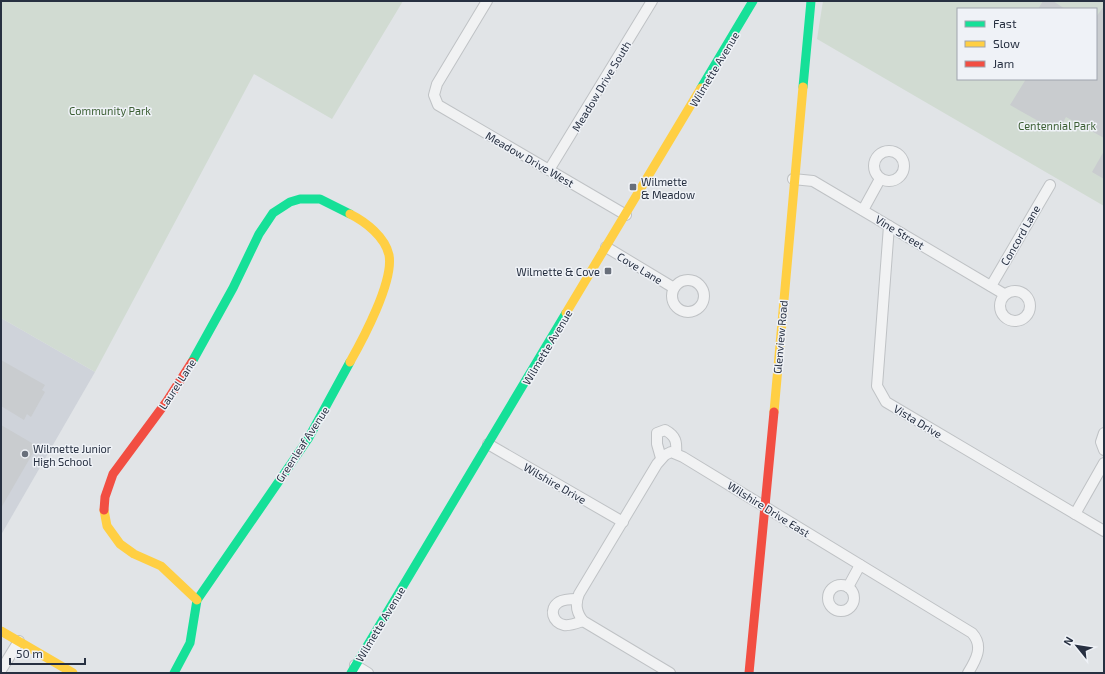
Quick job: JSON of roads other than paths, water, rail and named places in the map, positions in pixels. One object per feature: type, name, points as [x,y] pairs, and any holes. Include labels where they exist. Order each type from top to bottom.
[{"type":"street","name":"Meadow Drive West","points":[[487,1],[437,84],[434,95],[436,100],[442,108],[626,215]]},
{"type":"street","name":"Meadow Drive South","points":[[549,170],[652,1]]},
{"type":"street","name":"Wilmette Avenue","points":[[353,669],[753,1]]},
{"type":"street","name":"Wilmette Avenue","points":[[743,20],[762,1]]},
{"type":"street","name":"Glenview Road","points":[[749,673],[766,507],[793,179],[811,1]]},
{"type":"street","name":"Vine Street","points":[[793,179],[813,181],[1004,294]]},
{"type":"street","points":[[863,210],[880,179]]},
{"type":"street","name":"Concord Lane","points":[[991,286],[1050,185]]},
{"type":"street","name":"Laurel Lane","points":[[197,600],[160,566],[130,552],[111,533],[104,522],[103,511],[107,487],[113,474],[167,401],[190,365],[233,288],[259,234],[273,213],[290,202],[310,198],[330,202],[353,215]]},
{"type":"street","name":"Greenleaf Avenue","points":[[174,673],[190,643],[197,600],[308,439],[346,373],[378,306],[389,270],[389,255],[381,238],[372,228],[353,215]]},
{"type":"street","name":"Vista Drive","points":[[889,226],[878,386],[880,394],[891,406],[1104,531]]},
{"type":"street","name":"Cove Lane","points":[[606,247],[674,288]]},
{"type":"street","points":[[661,458],[657,444],[657,433],[666,430],[672,433],[677,441],[676,453],[671,452],[661,458],[577,599],[577,612],[583,621],[670,673]]},
{"type":"street","points":[[1104,433],[1101,442],[1104,450]]},
{"type":"street","name":"Wilshire Drive","points":[[488,444],[623,522]]},
{"type":"street","name":"Wilshire Drive East","points":[[676,453],[972,633],[976,637],[979,647],[976,660],[968,673]]},
{"type":"street","points":[[1075,514],[1104,463]]},
{"type":"street","points":[[848,587],[860,565]]},
{"type":"street","points":[[577,599],[565,599],[557,603],[553,609],[553,616],[558,623],[566,626],[583,621]]},
{"type":"street","points":[[1,630],[72,673]]},
{"type":"street","points":[[1,670],[19,641]]},
{"type":"street","points":[[353,669],[368,673]]},
{"type":"place","name":"Wilmette & Meadow","points":[[633,187]]},
{"type":"place","name":"Wilmette & Cove","points":[[608,271]]},
{"type":"place","name":"Wilmette Junior High School","points":[[25,454]]},
{"type":"park label","name":"Community Park","points":[[110,110]]},
{"type":"park label","name":"Centennial Park","points":[[1057,125]]}]
